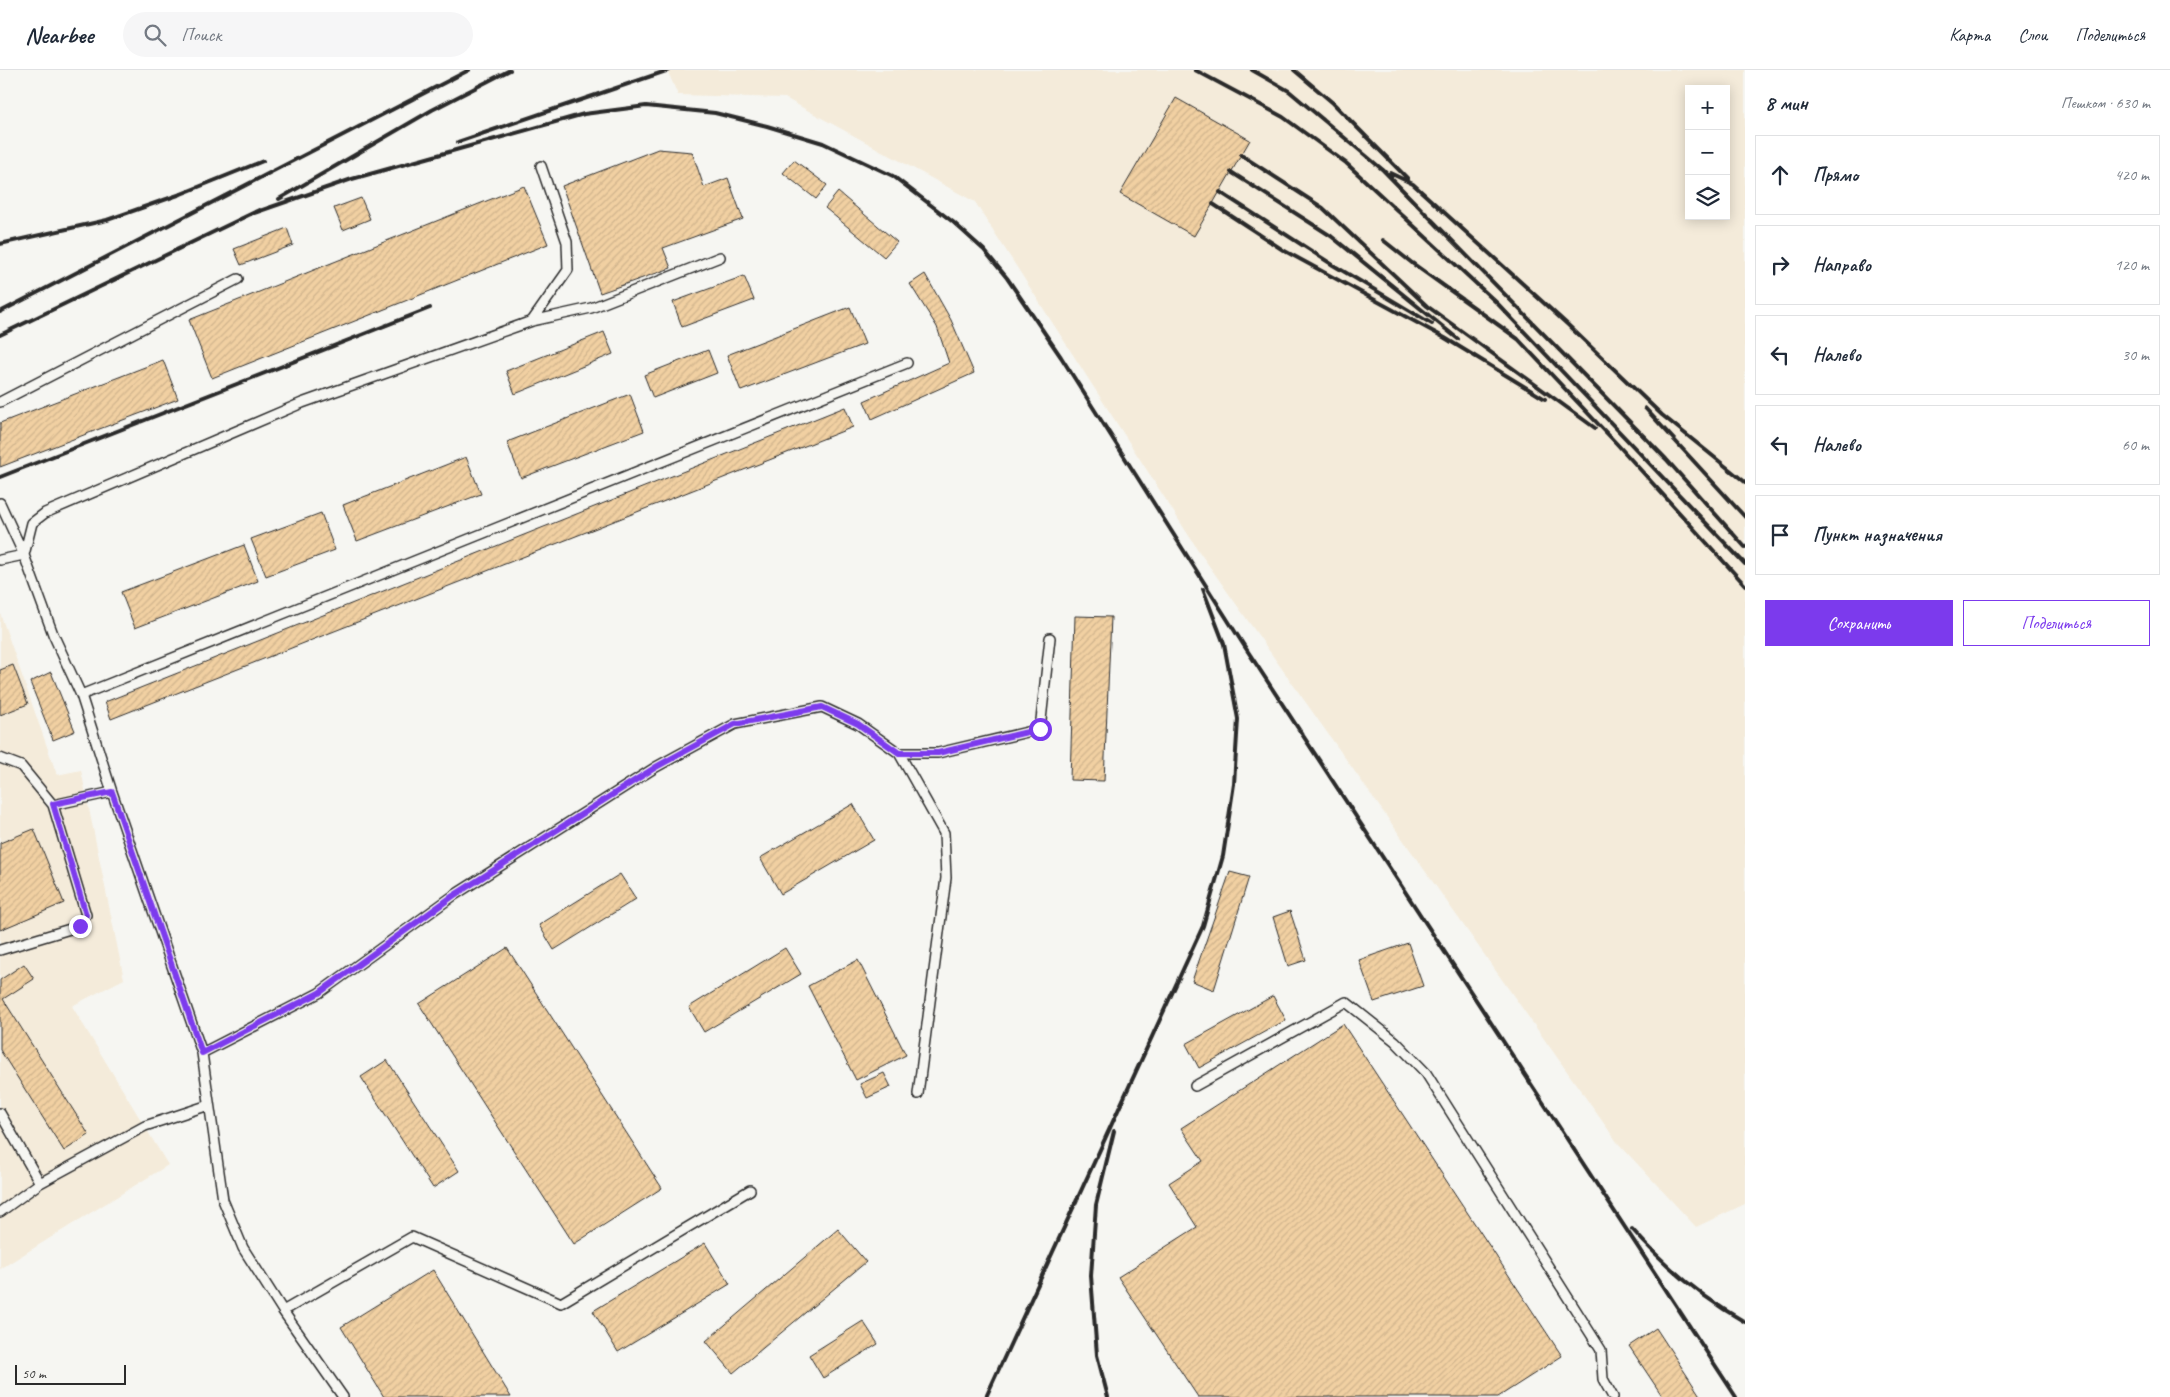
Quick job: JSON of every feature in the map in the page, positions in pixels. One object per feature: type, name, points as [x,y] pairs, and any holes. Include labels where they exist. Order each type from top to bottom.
[{"type":"lane","points":[[532,321],[568,270],[567,242],[541,166]]},
{"type":"lane","points":[[24,555],[32,523],[45,513],[302,403],[532,321],[591,308],[720,258]]},
{"type":"lane","points":[[0,402],[238,279]]},
{"type":"lane","points":[[81,695],[906,363]]},
{"type":"lane","points":[[0,503],[24,555],[53,634],[81,695],[112,792],[202,1053],[223,1200],[243,1248],[283,1311],[343,1397]]},
{"type":"lane","points":[[0,560],[24,555]]},
{"type":"lane","points":[[899,753],[938,753],[1040,729],[1050,638]]},
{"type":"lane","points":[[202,1053],[319,993],[453,896],[656,767],[735,724],[822,707],[858,724],[899,753],[944,834],[946,878],[918,1094]]},
{"type":"lane","points":[[0,758],[21,766],[53,804],[86,915],[80,926],[0,950]]},
{"type":"lane","points":[[53,804],[112,792]]},
{"type":"lane","points":[[1195,1086],[1346,1002],[1395,1041],[1426,1073],[1601,1350],[1603,1379],[1614,1397]]},
{"type":"lane","points":[[0,1212],[40,1183],[145,1126],[209,1105]]},
{"type":"lane","points":[[0,1113],[40,1183]]},
{"type":"lane","points":[[283,1311],[412,1238],[561,1303],[750,1190]]},
{"type":"shaded area","points":[[667,70],[1745,70],[1745,1204],[1696,1227],[1617,1142],[1200,553],[975,202],[785,98],[678,95]]},
{"type":"shaded area","points":[[0,613],[57,775],[81,770],[124,979],[72,1006],[168,1165],[0,1269]]},
{"type":"building","points":[[1176,98],[1250,140],[1194,236],[1120,194]]},
{"type":"building","points":[[658,149],[692,152],[704,187],[728,178],[743,219],[663,248],[671,268],[600,293],[562,186]]},
{"type":"building","points":[[794,160],[827,185],[816,199],[783,173]]},
{"type":"building","points":[[524,186],[548,244],[212,378],[189,320]]},
{"type":"building","points":[[838,192],[897,242],[884,257],[825,208]]},
{"type":"building","points":[[361,198],[370,219],[343,230],[334,208]]},
{"type":"building","points":[[287,228],[293,245],[241,265],[234,249]]},
{"type":"building","points":[[925,274],[951,320],[974,373],[872,419],[864,401],[949,363],[937,327],[910,284]]},
{"type":"building","points":[[744,276],[754,300],[682,327],[673,302]]},
{"type":"building","points":[[850,307],[865,344],[741,391],[727,355]]},
{"type":"building","points":[[604,332],[613,354],[515,394],[506,371]]},
{"type":"building","points":[[708,350],[717,373],[653,398],[644,375]]},
{"type":"building","points":[[163,360],[178,399],[0,467],[0,423]]},
{"type":"building","points":[[630,394],[644,431],[521,478],[507,442]]},
{"type":"building","points":[[845,407],[853,427],[111,719],[105,702]]},
{"type":"building","points":[[466,457],[481,494],[357,541],[343,505]]},
{"type":"building","points":[[321,513],[335,550],[266,576],[251,539]]},
{"type":"building","points":[[244,545],[258,581],[135,628],[121,592]]},
{"type":"building","points":[[1075,616],[1111,617],[1104,781],[1070,780]]},
{"type":"building","points":[[13,665],[28,704],[0,715],[0,670]]},
{"type":"building","points":[[51,672],[75,731],[53,740],[30,682]]},
{"type":"building","points":[[853,804],[874,840],[781,894],[760,858]]},
{"type":"building","points":[[34,829],[64,903],[0,930],[0,843]]},
{"type":"building","points":[[1230,872],[1249,877],[1214,990],[1192,981]]},
{"type":"building","points":[[620,874],[636,899],[554,950],[539,925]]},
{"type":"building","points":[[1290,911],[1306,960],[1288,966],[1273,917]]},
{"type":"building","points":[[1408,943],[1423,986],[1374,1002],[1359,960]]},
{"type":"building","points":[[507,948],[662,1188],[574,1244],[419,1004]]},
{"type":"building","points":[[785,948],[801,974],[704,1032],[689,1007]]},
{"type":"building","points":[[858,960],[906,1055],[856,1080],[808,986]]},
{"type":"building","points":[[24,964],[34,979],[3,999],[89,1135],[64,1151],[0,1050],[0,980]]},
{"type":"building","points":[[1273,996],[1286,1020],[1199,1068],[1186,1044]]},
{"type":"building","points":[[1343,1024],[1562,1356],[1498,1397],[1198,1397],[1118,1277],[1197,1227],[1169,1183],[1203,1161],[1181,1128]]},
{"type":"building","points":[[387,1060],[459,1171],[433,1188],[361,1077]]},
{"type":"building","points":[[884,1073],[891,1087],[867,1098],[860,1084]]},
{"type":"building","points":[[838,1229],[866,1262],[733,1373],[706,1341]]},
{"type":"building","points":[[705,1243],[730,1284],[618,1352],[593,1311]]},
{"type":"building","points":[[433,1270],[511,1397],[384,1397],[341,1327]]},
{"type":"building","points":[[863,1321],[878,1344],[823,1378],[809,1355]]},
{"type":"building","points":[[1656,1328],[1701,1397],[1663,1397],[1629,1346]]},
{"type":"railway","points":[[0,312],[469,70]]},
{"type":"railway","points":[[279,199],[432,110],[510,70]]},
{"type":"railway","points":[[458,142],[669,70]]},
{"type":"railway","points":[[1195,70],[1283,117],[1346,163],[1497,303],[1745,564]]},
{"type":"railway","points":[[1252,70],[1289,91],[1383,170],[1666,459],[1745,547]]},
{"type":"railway","points":[[1294,70],[1333,103],[1408,179]]},
{"type":"railway","points":[[254,213],[352,179],[584,114],[646,106],[715,113],[823,143],[893,176],[953,222],[984,250],[1007,278],[1061,357],[1243,644],[1736,1397]]},
{"type":"railway","points":[[1241,155],[1323,208],[1427,306],[1595,428]]},
{"type":"railway","points":[[0,244],[107,220],[181,194],[263,161]]},
{"type":"railway","points":[[1231,172],[1331,236],[1458,339]]},
{"type":"railway","points":[[1390,173],[1413,184],[1568,325],[1662,415],[1745,482]]},
{"type":"railway","points":[[1220,192],[1333,265],[1432,324]]},
{"type":"railway","points":[[1213,204],[1283,250],[1445,338],[1545,399]]},
{"type":"railway","points":[[0,335],[259,210]]},
{"type":"railway","points":[[1383,240],[1518,339],[1617,444],[1745,585]]},
{"type":"railway","points":[[0,477],[430,308]]},
{"type":"railway","points":[[1645,408],[1745,517]]},
{"type":"railway","points":[[986,1397],[1203,926],[1223,856],[1234,784],[1238,719],[1224,644],[1203,589]]},
{"type":"railway","points":[[1108,1397],[1097,1355],[1091,1276],[1096,1205],[1114,1131]]},
{"type":"railway","points":[[1632,1229],[1658,1256],[1699,1292],[1745,1322]]},
{"type":"route","points":[[80,926],[86,915],[53,804],[112,792],[202,1053],[319,993],[453,896],[656,767],[735,724],[822,707],[858,724],[899,753],[938,753],[1040,729]]}]
